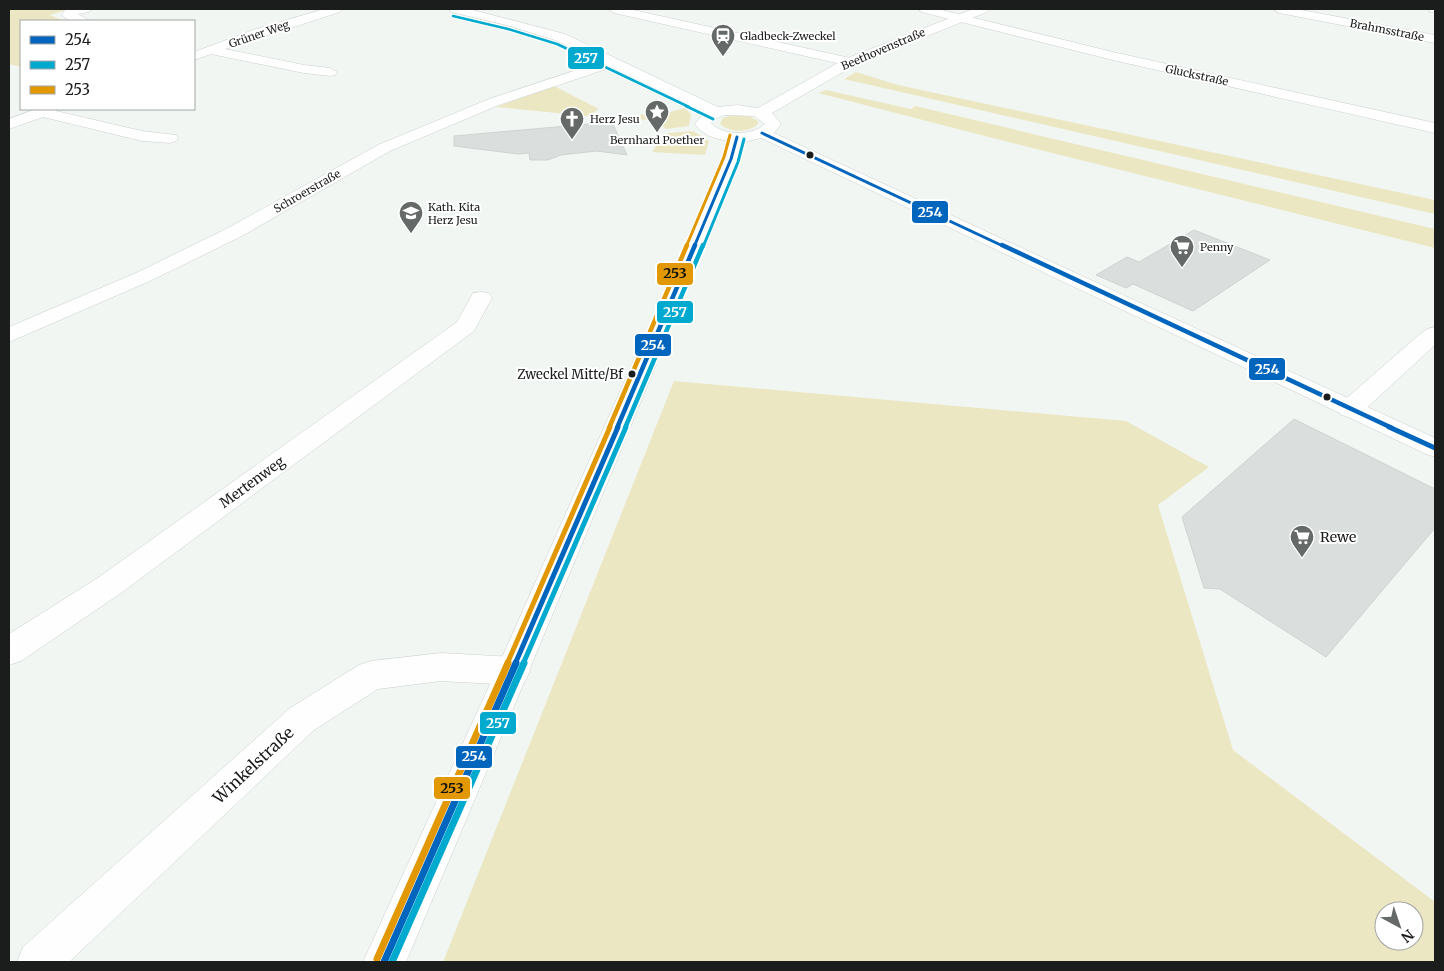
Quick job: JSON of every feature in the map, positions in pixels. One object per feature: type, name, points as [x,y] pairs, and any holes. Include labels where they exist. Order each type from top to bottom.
[{"type":"street","points":[[81,20],[68,15],[69,13],[85,9]]},
{"type":"street","name":"Grüner Weg","points":[[195,56],[336,9]]},
{"type":"street","points":[[455,9],[510,22],[560,37],[716,112]]},
{"type":"street","points":[[614,9],[850,62]]},
{"type":"street","name":"Gluckstraße","points":[[925,9],[1117,57],[1435,128]]},
{"type":"street","name":"Beethovenstraße","points":[[760,113],[850,62],[984,9]]},
{"type":"street","name":"Brahmsstraße","points":[[1279,9],[1435,39]]},
{"type":"street","name":"Grüner Weg","points":[[210,50],[304,69],[330,72]]},
{"type":"street","name":"Schroerstraße","points":[[9,335],[143,277],[235,232],[384,148],[494,102],[613,62]]},
{"type":"street","points":[[9,124],[46,110],[142,136],[170,138]]},
{"type":"street","points":[[740,110],[760,113],[767,116],[772,124],[771,127],[750,135],[716,134],[705,128],[703,124],[704,119],[716,112],[740,110]]},
{"type":"street","points":[[750,135],[1435,448]]},
{"type":"street","points":[[384,962],[513,671],[731,159],[750,135]]},
{"type":"street","name":"Mertenweg","points":[[9,651],[110,585],[466,326],[481,298]]},
{"type":"street","points":[[1350,409],[1428,338],[1435,334]]},
{"type":"street","name":"Winkelstraße","points":[[38,962],[302,719],[371,675],[441,667],[513,671]]},
{"type":"shaded area","points":[[9,9],[69,9],[50,15],[62,20],[20,20],[20,67],[9,64]]},
{"type":"shaded area","points":[[856,72],[898,85],[1435,200],[1435,214],[844,79]]},
{"type":"shaded area","points":[[554,86],[599,109],[588,116],[496,107]]},
{"type":"shaded area","points":[[826,90],[911,109],[915,106],[1435,229],[1435,248],[818,93]]},
{"type":"shaded area","points":[[684,108],[691,114],[689,126],[666,129],[656,121],[637,119],[642,114],[654,117]]},
{"type":"shaded area","points":[[733,115],[749,116],[758,121],[758,124],[750,129],[739,131],[728,129],[720,124],[723,118]]},
{"type":"shaded area","points":[[693,131],[709,141],[705,155],[652,152],[656,146],[669,141],[667,133]]},
{"type":"shaded area","points":[[674,381],[1126,421],[1209,467],[1158,505],[1233,750],[1435,902],[1435,962],[443,962]]},
{"type":"building","name":"Herz Jesu","points":[[612,122],[627,155],[597,151],[561,155],[548,160],[530,160],[529,153],[518,154],[454,146],[454,136]]},
{"type":"building","name":"Penny","points":[[1194,230],[1270,260],[1193,311],[1133,284],[1126,288],[1096,275],[1127,257],[1139,262]]},
{"type":"building","name":"Rewe","points":[[1294,419],[1435,489],[1435,528],[1326,657],[1220,589],[1204,588],[1182,517]]},
{"type":"transit line","name":"257","points":[[453,16],[508,29],[557,44],[713,119]]},
{"type":"transit line","name":"254","points":[[762,133],[1435,448]]},
{"type":"transit line","name":"253","points":[[377,959],[596,459],[724,157],[730,135]]},
{"type":"transit line","name":"254","points":[[384,962],[646,360],[731,159],[737,137]]},
{"type":"transit line","name":"257","points":[[392,962],[610,463],[738,162],[744,139]]},
{"type":"place","name":"Gladbeck-Zweckel","points":[[723,57]]},
{"type":"place","name":"Bernhard Poether","points":[[657,133]]},
{"type":"place","name":"Herz Jesu","points":[[572,140]]},
{"type":"place","name":"Kath. Kita Herz Jesu","points":[[411,234]]},
{"type":"place","name":"Penny","points":[[1182,268]]},
{"type":"place","name":"Zweckel Mitte/Bf","points":[[632,374]]},
{"type":"place","name":"Rewe","points":[[1302,558]]}]
